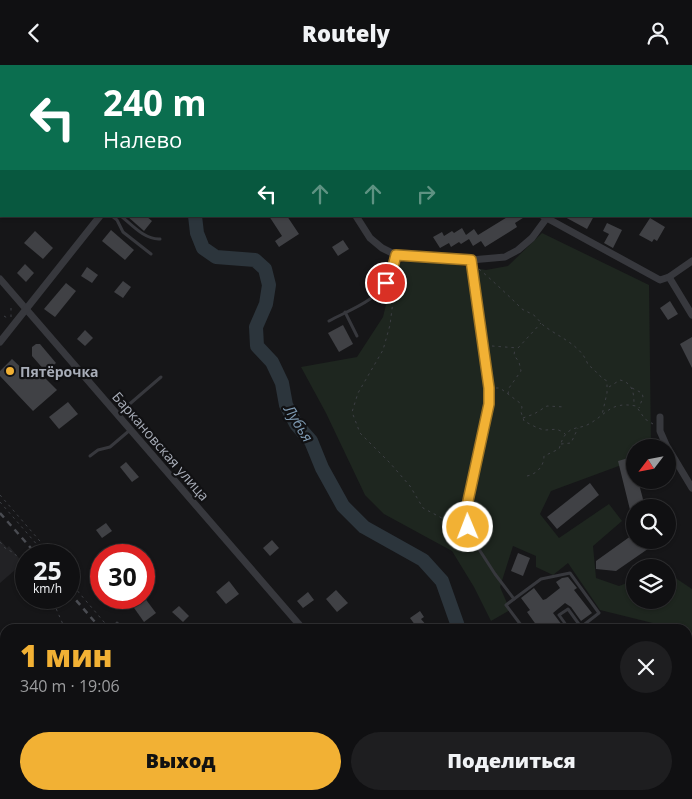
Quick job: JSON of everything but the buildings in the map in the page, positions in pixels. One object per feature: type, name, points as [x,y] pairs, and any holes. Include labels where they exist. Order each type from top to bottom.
[{"type":"street","points":[[0,342],[99,217]]},
{"type":"street","points":[[357,217],[370,238],[382,248],[396,255],[471,260],[504,257],[518,250],[532,238],[544,217],[660,280],[669,277],[692,261]]},
{"type":"street","points":[[471,260],[489,387],[489,404],[468,501],[468,527],[473,539]]},
{"type":"street","points":[[669,277],[692,315]]},
{"type":"street","name":"Баркановская улица","points":[[0,279],[299,624]]},
{"type":"street","points":[[660,417],[660,431],[664,439]]},
{"type":"street","points":[[676,461],[692,487]]},
{"type":"lane","points":[[113,217],[117,220],[123,232],[151,255]]},
{"type":"lane","points":[[122,217],[146,237],[153,240],[160,239]]},
{"type":"lane","points":[[328,321],[367,300],[381,290],[390,278],[396,255]]},
{"type":"lane","points":[[345,312],[357,336]]},
{"type":"lane","points":[[118,415],[161,377]]},
{"type":"lane","points":[[90,457],[98,449],[110,447],[130,429]]},
{"type":"lane","points":[[473,539],[495,574],[514,599]]},
{"type":"lane","points":[[520,624],[506,605],[541,579],[570,573],[599,613],[585,624]]},
{"type":"lane","points":[[565,624],[559,615],[568,609],[579,624]]},
{"type":"path","points":[[471,260],[506,295],[516,301],[523,310],[532,314],[541,323],[585,355],[588,365],[602,379],[607,381],[608,388],[602,415]]},
{"type":"path","points":[[390,289],[393,301],[390,325],[383,350],[358,393],[352,412],[360,433],[410,486],[423,508],[453,524],[468,527]]},
{"type":"path","points":[[4,316],[12,321],[10,315],[12,298]]},
{"type":"path","points":[[484,348],[503,346],[518,348],[541,323]]},
{"type":"path","points":[[508,394],[509,388],[521,371],[519,362],[514,355],[515,349]]},
{"type":"path","points":[[608,388],[620,380],[635,388],[644,397],[638,409]]},
{"type":"path","points":[[489,387],[500,389],[520,403],[524,421],[544,430],[552,428],[561,430],[566,434]]},
{"type":"path","points":[[632,387],[634,391],[634,406]]},
{"type":"path","points":[[523,418],[547,406],[565,407]]},
{"type":"path","points":[[527,476],[537,472],[544,461],[544,456],[559,449],[566,434],[573,428],[588,425],[614,406],[634,406],[647,422],[656,426]]},
{"type":"path","points":[[561,443],[571,443],[578,428]]},
{"type":"path","points":[[0,495],[43,544]]},
{"type":"path","points":[[0,502],[36,544]]},
{"type":"path","points":[[0,542],[5,548],[15,554]]},
{"type":"path","points":[[80,594],[106,624]]},
{"type":"path","points":[[56,609],[63,624]]},
{"type":"shaded area","points":[[542,233],[649,285],[651,439],[626,439],[626,463],[551,491],[540,514],[559,538],[609,504],[622,521],[593,546],[596,578],[619,586],[626,583],[626,609],[676,609],[676,578],[692,589],[692,624],[657,624],[600,610],[568,563],[553,575],[536,567],[536,556],[513,546],[500,587],[510,610],[491,621],[474,587],[452,551],[384,514],[365,495],[326,413],[301,367],[357,357],[383,317],[396,264],[417,258],[486,270],[508,266]]},
{"type":"shaded area","points":[[0,540],[15,553],[15,570],[0,583]]},
{"type":"waterway","name":"Лубья","points":[[195,217],[197,233],[203,248],[216,257],[255,260],[265,269],[269,285],[266,304],[256,327],[257,346],[272,362],[282,383],[286,405],[296,424],[311,441],[322,468],[343,506],[364,527],[423,560],[442,581],[457,624]]},
{"type":"railway","points":[[0,513],[27,544]]},
{"type":"railway","points":[[80,605],[97,624]]},
{"type":"place","name":"Пятёрочка","points":[[10,371]]},
{"type":"route","points":[[386,283],[390,278],[396,255],[471,260],[489,388],[489,404],[468,501],[468,527]]}]
